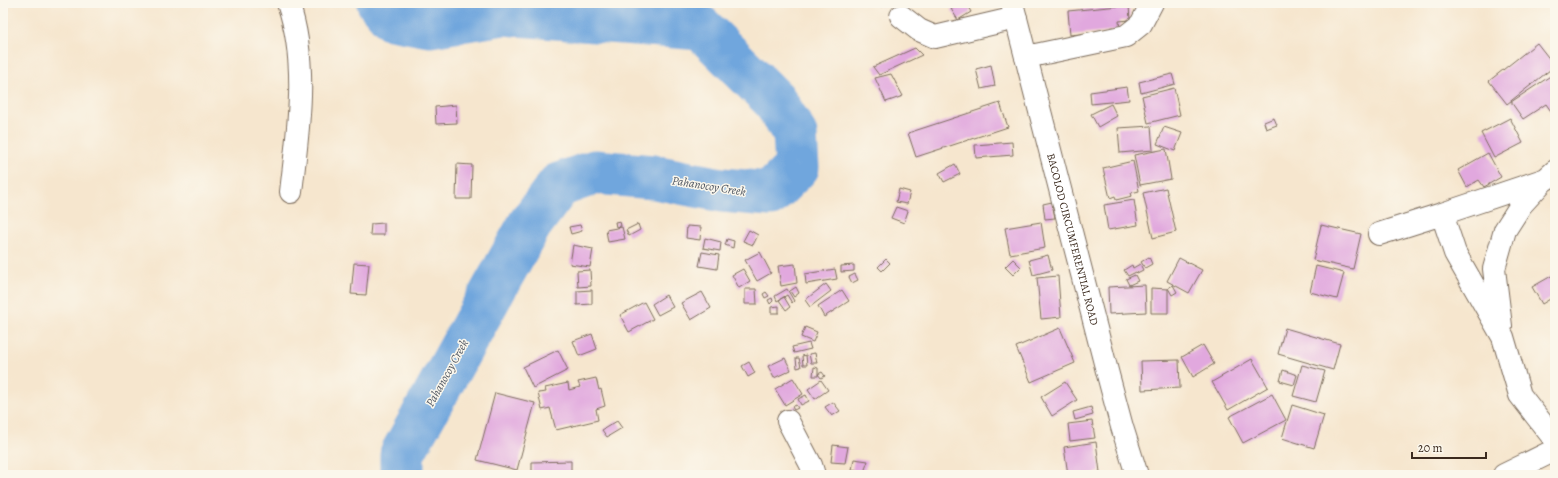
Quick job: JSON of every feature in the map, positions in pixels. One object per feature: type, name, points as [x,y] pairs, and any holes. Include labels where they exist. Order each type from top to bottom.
[{"type":"street","points":[[288,3],[298,51],[301,99],[291,192]]},
{"type":"street","points":[[1026,57],[1126,36],[1141,24],[1152,3]]},
{"type":"street","points":[[901,16],[918,30],[934,37],[1014,11]]},
{"type":"street","name":"BACOLOD CIRCUMFERENTIAL ROAD","points":[[1014,11],[1120,420],[1137,475]]},
{"type":"street","points":[[1379,234],[1442,214],[1550,175]]},
{"type":"street","points":[[1550,175],[1521,205],[1505,230],[1494,269],[1503,337],[1520,395],[1555,440]]},
{"type":"street","points":[[1442,214],[1455,254],[1503,337]]},
{"type":"street","points":[[788,421],[811,465],[814,475]]},
{"type":"street","points":[[1504,475],[1555,450]]},
{"type":"building","points":[[879,3],[889,3],[881,7]]},
{"type":"building","points":[[966,3],[971,12],[958,20],[951,9]]},
{"type":"building","points":[[1129,5],[1130,20],[1119,21],[1120,30],[1070,35],[1068,11]]},
{"type":"building","points":[[1537,43],[1555,66],[1507,104],[1489,81]]},
{"type":"building","points":[[915,48],[922,55],[879,75],[873,67]]},
{"type":"building","points":[[991,65],[995,86],[981,89],[976,69]]},
{"type":"building","points":[[1555,73],[1555,117],[1546,104],[1523,119],[1511,102]]},
{"type":"building","points":[[891,74],[903,96],[886,102],[875,78]]},
{"type":"building","points":[[1172,74],[1175,84],[1141,93],[1139,82]]},
{"type":"building","points":[[1127,87],[1129,100],[1091,104],[1090,92]]},
{"type":"building","points":[[1174,88],[1180,115],[1148,123],[1142,96]]},
{"type":"building","points":[[1000,103],[1008,127],[916,157],[908,133]]},
{"type":"building","points":[[1111,104],[1117,116],[1098,127],[1091,114]]},
{"type":"building","points":[[456,105],[457,123],[436,124],[435,107]]},
{"type":"building","points":[[1274,118],[1277,125],[1266,129],[1264,122]]},
{"type":"building","points":[[1510,118],[1523,143],[1494,158],[1481,133]]},
{"type":"building","points":[[1151,126],[1153,150],[1120,153],[1118,128]]},
{"type":"building","points":[[1164,127],[1182,133],[1175,151],[1157,144]]},
{"type":"building","points":[[1012,142],[1013,155],[976,158],[975,145]]},
{"type":"building","points":[[1166,149],[1171,179],[1140,185],[1134,155]]},
{"type":"building","points":[[1488,153],[1501,177],[1484,187],[1479,180],[1467,187],[1458,170]]},
{"type":"building","points":[[1133,161],[1139,191],[1131,193],[1132,196],[1116,200],[1115,196],[1110,198],[1103,168]]},
{"type":"building","points":[[457,164],[472,165],[471,199],[456,199]]},
{"type":"building","points":[[955,164],[960,174],[944,182],[939,173]]},
{"type":"building","points":[[1166,188],[1176,232],[1153,238],[1143,193]]},
{"type":"building","points":[[899,189],[910,192],[907,204],[896,202]]},
{"type":"building","points":[[1134,200],[1138,225],[1108,230],[1104,205]]},
{"type":"building","points":[[1052,202],[1055,218],[1045,219],[1043,204]]},
{"type":"building","points":[[896,207],[908,211],[904,223],[891,218]]},
{"type":"building","points":[[620,221],[621,226],[616,227],[615,222]]},
{"type":"building","points":[[1041,222],[1045,248],[1010,254],[1005,228]]},
{"type":"building","points":[[384,223],[384,235],[370,235],[371,224]]},
{"type":"building","points":[[638,224],[640,230],[629,236],[626,230]]},
{"type":"building","points":[[580,225],[582,231],[571,234],[569,227]]},
{"type":"building","points":[[1321,225],[1361,234],[1353,269],[1313,260]]},
{"type":"building","points":[[687,226],[701,227],[700,240],[686,238]]},
{"type":"building","points":[[622,227],[625,239],[608,242],[606,230]]},
{"type":"building","points":[[749,230],[758,235],[753,245],[743,241]]},
{"type":"building","points":[[705,238],[721,242],[720,251],[703,248]]},
{"type":"building","points":[[727,239],[734,241],[733,248],[725,245]]},
{"type":"building","points":[[573,245],[593,249],[590,267],[570,264]]},
{"type":"building","points":[[702,252],[719,255],[717,269],[699,266]]},
{"type":"building","points":[[760,252],[771,273],[757,281],[745,260]]},
{"type":"building","points":[[1048,255],[1052,270],[1033,275],[1029,260]]},
{"type":"building","points":[[1149,257],[1152,264],[1145,268],[1141,262]]},
{"type":"building","points":[[1179,258],[1202,270],[1189,293],[1167,281]]},
{"type":"building","points":[[886,259],[890,263],[882,271],[878,267]]},
{"type":"building","points":[[1013,259],[1021,267],[1013,275],[1005,267]]},
{"type":"building","points":[[354,263],[369,264],[366,295],[351,294]]},
{"type":"building","points":[[795,264],[797,283],[781,286],[778,266]]},
{"type":"building","points":[[1140,264],[1143,270],[1137,273],[1136,272],[1128,276],[1124,270],[1132,265],[1133,268]]},
{"type":"building","points":[[854,265],[854,271],[841,272],[841,266]]},
{"type":"building","points":[[1316,266],[1344,273],[1337,299],[1310,292]]},
{"type":"building","points":[[743,269],[750,281],[739,288],[732,275]]},
{"type":"building","points":[[835,269],[837,279],[806,284],[805,274]]},
{"type":"building","points":[[590,270],[591,286],[578,287],[577,271]]},
{"type":"building","points":[[855,274],[858,280],[852,283],[849,277]]},
{"type":"building","points":[[1555,274],[1555,296],[1542,304],[1532,287]]},
{"type":"building","points":[[1135,275],[1138,281],[1129,285],[1126,279]]},
{"type":"building","points":[[1058,276],[1061,317],[1041,319],[1037,278]]},
{"type":"building","points":[[826,284],[831,291],[810,307],[805,300]]},
{"type":"building","points":[[1145,285],[1146,312],[1109,314],[1108,287]]},
{"type":"building","points":[[1173,285],[1177,292],[1172,295],[1168,288]]},
{"type":"building","points":[[796,287],[799,293],[794,297],[790,291]]},
{"type":"building","points":[[1151,288],[1168,289],[1168,313],[1151,313]]},
{"type":"building","points":[[745,289],[756,289],[757,304],[745,304]]},
{"type":"building","points":[[787,289],[794,301],[792,303],[787,295],[777,301],[775,296]]},
{"type":"building","points":[[592,290],[592,304],[577,305],[577,291]]},
{"type":"building","points":[[842,290],[849,301],[824,317],[818,306]]},
{"type":"building","points":[[702,292],[711,308],[691,320],[681,303]]},
{"type":"building","points":[[766,292],[769,296],[765,298],[763,294]]},
{"type":"building","points":[[666,295],[673,307],[658,315],[652,304]]},
{"type":"building","points":[[784,297],[790,307],[786,310],[779,300]]},
{"type":"building","points":[[772,298],[773,301],[770,304],[768,300]]},
{"type":"building","points":[[644,302],[653,319],[629,332],[620,315]]},
{"type":"building","points":[[779,306],[779,313],[771,313],[771,307]]},
{"type":"building","points":[[805,327],[817,332],[813,342],[801,337]]},
{"type":"building","points":[[1060,328],[1075,363],[1031,382],[1016,347]]},
{"type":"building","points":[[1285,328],[1340,344],[1333,370],[1278,354]]},
{"type":"building","points":[[592,334],[597,349],[579,356],[573,341]]},
{"type":"building","points":[[809,343],[811,349],[794,353],[792,347]]},
{"type":"building","points":[[1203,345],[1214,364],[1193,377],[1182,357]]},
{"type":"building","points":[[558,350],[568,370],[533,388],[523,367]]},
{"type":"building","points":[[815,353],[817,363],[811,363],[809,354]]},
{"type":"building","points":[[806,355],[807,365],[803,365],[802,356]]},
{"type":"building","points":[[785,358],[791,370],[774,378],[768,366]]},
{"type":"building","points":[[796,358],[799,358],[801,367],[797,368]]},
{"type":"building","points":[[1252,359],[1268,387],[1228,410],[1212,382]]},
{"type":"building","points":[[1179,360],[1180,388],[1142,390],[1141,361]]},
{"type":"building","points":[[749,362],[755,373],[748,377],[742,366]]},
{"type":"building","points":[[1302,365],[1325,371],[1316,402],[1293,396]]},
{"type":"building","points":[[814,367],[818,368],[818,376],[813,376]]},
{"type":"building","points":[[1283,370],[1297,375],[1294,385],[1280,381]]},
{"type":"building","points":[[822,372],[825,376],[821,378],[818,374]]},
{"type":"building","points":[[596,378],[599,390],[601,389],[605,406],[596,409],[598,420],[556,430],[550,408],[542,410],[538,393],[546,392],[545,388],[568,383],[569,390],[580,387],[578,382]]},
{"type":"building","points":[[793,378],[803,394],[785,405],[775,389]]},
{"type":"building","points":[[821,380],[828,390],[815,399],[808,389]]},
{"type":"building","points":[[1065,382],[1077,400],[1052,416],[1041,397]]},
{"type":"building","points":[[495,393],[535,403],[517,470],[477,460]]},
{"type":"building","points":[[1272,394],[1286,420],[1243,443],[1229,417]]},
{"type":"building","points":[[806,395],[809,401],[801,405],[798,399]]},
{"type":"building","points":[[833,402],[840,411],[832,416],[825,407]]},
{"type":"building","points":[[796,405],[798,408],[794,410],[792,407]]},
{"type":"building","points":[[1292,405],[1324,415],[1314,448],[1282,438]]},
{"type":"building","points":[[1091,407],[1093,415],[1075,420],[1073,412]]},
{"type":"building","points":[[617,421],[622,428],[607,437],[602,430]]},
{"type":"building","points":[[1092,421],[1095,438],[1070,441],[1068,424]]},
{"type":"building","points":[[1096,442],[1100,472],[1084,475],[1068,475],[1064,447]]},
{"type":"building","points":[[833,445],[848,447],[845,463],[831,462]]},
{"type":"building","points":[[854,459],[868,461],[864,472],[852,470]]},
{"type":"building","points":[[571,461],[571,475],[532,475],[532,462]]},
{"type":"building","points":[[506,471],[516,474],[504,475]]},
{"type":"waterway","name":"Pahanocoy Creek","points":[[379,3],[392,18],[430,25],[503,13],[701,28],[774,100],[795,134],[797,167],[770,194],[722,190],[654,177],[595,172],[559,185],[530,224],[402,454],[402,475]]}]
